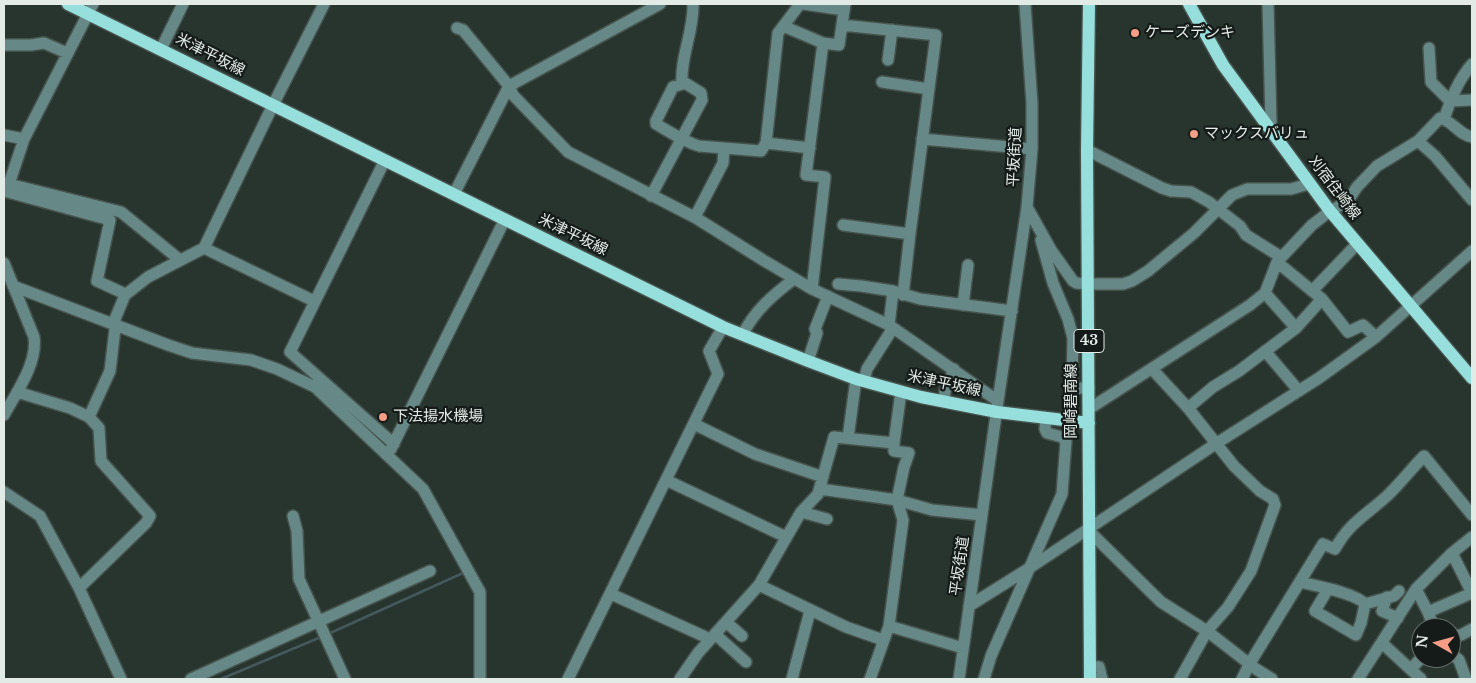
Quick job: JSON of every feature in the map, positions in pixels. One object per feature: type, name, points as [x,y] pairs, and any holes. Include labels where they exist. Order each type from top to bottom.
[{"type":"main road","name":"米津平坂線","points":[[68,4],[90,9],[160,49],[723,327],[808,362],[860,380],[944,402],[997,406],[1046,418],[1089,424]]},
{"type":"main road","name":"岡崎碧南線","points":[[1090,4],[1088,150],[1090,673]]},
{"type":"main road","name":"刈宿住崎線","points":[[1189,4],[1223,65],[1309,184],[1357,244],[1472,378]]},
{"type":"street","points":[[160,49],[183,4]]},
{"type":"street","points":[[89,417],[110,371],[115,319],[125,295],[148,277],[204,248],[324,4]]},
{"type":"street","points":[[454,194],[509,86],[660,4]]},
{"type":"street","points":[[682,84],[693,4]]},
{"type":"street","points":[[651,196],[682,138],[702,100],[703,95],[685,83],[673,87],[656,124],[682,138],[695,145],[761,151],[766,143],[778,33],[800,4]]},
{"type":"street","points":[[784,26],[823,43],[838,45],[844,7],[804,4]]},
{"type":"street","name":"平坂街道","points":[[963,648],[1027,207],[1032,149],[1032,103],[1025,4]]},
{"type":"street","points":[[1268,4],[1271,123],[1268,126]]},
{"type":"street","points":[[90,9],[24,139],[9,184],[121,212],[180,260]]},
{"type":"street","points":[[842,25],[936,35],[910,234],[891,326],[860,380],[848,438]]},
{"type":"street","points":[[458,28],[462,30],[509,86],[513,95],[568,152],[695,218],[812,289],[891,326],[954,369],[997,406]]},
{"type":"street","points":[[888,60],[892,30]]},
{"type":"street","points":[[4,46],[44,43],[67,53]]},
{"type":"street","points":[[812,289],[825,177],[806,174],[823,43]]},
{"type":"street","points":[[1429,48],[1431,82],[1450,101],[1472,100]]},
{"type":"street","points":[[1444,119],[1450,101],[1464,73],[1472,64]]},
{"type":"street","points":[[882,82],[929,90]]},
{"type":"street","points":[[1089,409],[1250,305],[1266,292],[1279,260],[1312,225],[1330,211],[1347,202],[1357,187],[1377,166],[1418,141],[1440,118],[1464,135],[1472,137]]},
{"type":"street","points":[[4,135],[24,139]]},
{"type":"street","points":[[922,139],[1032,149]]},
{"type":"street","points":[[1418,141],[1435,156],[1472,200]]},
{"type":"street","points":[[766,143],[810,148]]},
{"type":"street","points":[[695,218],[723,163],[724,148]]},
{"type":"street","points":[[1088,150],[1162,188],[1191,192],[1219,209],[1240,226],[1246,235],[1279,260],[1322,299],[1348,332],[1363,325],[1376,337]]},
{"type":"street","points":[[385,160],[290,352],[394,444]]},
{"type":"street","points":[[1027,207],[1051,250],[1073,281],[1088,284],[1122,284],[1132,281],[1148,271],[1184,242],[1232,195],[1246,189],[1291,189],[1309,184]]},
{"type":"street","points":[[4,191],[110,220],[96,281],[125,295]]},
{"type":"street","points":[[388,455],[505,219]]},
{"type":"street","points":[[1035,219],[1053,283],[1074,338],[1072,385],[1076,388],[1089,388]]},
{"type":"street","points":[[843,225],[910,234]]},
{"type":"street","points":[[1312,291],[1357,244]]},
{"type":"street","points":[[204,248],[314,301]]},
{"type":"street","points":[[969,606],[1299,391],[1376,337],[1472,251]]},
{"type":"street","points":[[4,263],[34,337],[35,345],[34,358],[4,415]]},
{"type":"street","points":[[963,305],[968,265]]},
{"type":"street","points":[[743,334],[749,322],[766,302],[794,279]]},
{"type":"street","points":[[838,284],[861,286],[920,299],[1012,311]]},
{"type":"street","points":[[14,286],[192,353],[251,360],[277,369],[315,387],[412,476],[427,494],[453,544],[478,586],[480,600],[480,679]]},
{"type":"street","points":[[1266,292],[1296,328]]},
{"type":"street","points":[[808,362],[817,333],[815,329],[828,296]]},
{"type":"street","points":[[1188,408],[1213,387],[1239,371],[1296,328],[1322,299]]},
{"type":"street","points":[[568,679],[718,374],[709,351],[723,327]]},
{"type":"street","points":[[1265,351],[1299,391]]},
{"type":"street","points":[[1152,368],[1188,408],[1234,466],[1260,491],[1273,498],[1275,505],[1252,571],[1228,607],[1207,631],[1180,679]]},
{"type":"street","points":[[944,402],[945,391],[954,369]]},
{"type":"street","points":[[17,392],[70,408],[89,417],[99,428],[101,461],[150,516],[146,523],[79,588]]},
{"type":"street","points":[[870,679],[889,626],[903,520],[897,500],[904,467],[910,453],[894,451],[902,392]]},
{"type":"street","points":[[984,679],[991,656],[1062,494],[1066,440],[1047,433],[1045,429],[1046,418]]},
{"type":"street","points":[[694,424],[755,454],[823,477]]},
{"type":"street","points":[[680,679],[698,653],[759,585],[801,512],[818,494],[834,437],[894,443]]},
{"type":"street","points":[[1242,679],[1323,544],[1335,549],[1344,534],[1360,517],[1386,496],[1424,456],[1472,515]]},
{"type":"street","points":[[666,480],[786,537]]},
{"type":"street","points":[[820,489],[897,500],[932,510],[982,515]]},
{"type":"street","points":[[4,492],[40,516],[79,588],[121,679]]},
{"type":"street","points":[[801,512],[827,519]]},
{"type":"street","points":[[293,516],[297,531],[299,579],[345,679]]},
{"type":"street","points":[[1088,530],[1161,602],[1207,631],[1272,679]]},
{"type":"street","points":[[1358,679],[1416,589],[1452,553],[1472,537]]},
{"type":"street","points":[[1428,612],[1472,593],[1452,553]]},
{"type":"street","points":[[191,679],[430,571]]},
{"type":"street","points":[[1300,582],[1361,600],[1365,604]]},
{"type":"street","points":[[759,585],[846,627],[883,640]]},
{"type":"street","points":[[1416,589],[1430,618]]},
{"type":"street","points":[[1328,590],[1314,611],[1356,635],[1365,604]]},
{"type":"street","points":[[1365,604],[1394,596],[1399,591]]},
{"type":"street","points":[[611,594],[713,636],[746,662]]},
{"type":"street","points":[[1387,597],[1382,611],[1398,618]]},
{"type":"street","points":[[792,679],[810,611]]},
{"type":"street","points":[[726,622],[742,636]]},
{"type":"street","points":[[889,626],[963,648],[959,679]]},
{"type":"street","points":[[1461,635],[1472,629]]},
{"type":"street","points":[[1382,644],[1421,679]]},
{"type":"street","points":[[1461,665],[1466,679]]},
{"type":"street","points":[[1090,673],[1099,667],[1102,679]]},
{"type":"waterway","points":[[328,634],[463,573]]},
{"type":"waterway","points":[[221,679],[321,637]]},
{"type":"place","name":"ケーズデンキ","points":[[1135,33]]},
{"type":"place","name":"マックスバリュ","points":[[1194,134]]},
{"type":"place","name":"下法揚水機場","points":[[383,417]]}]
